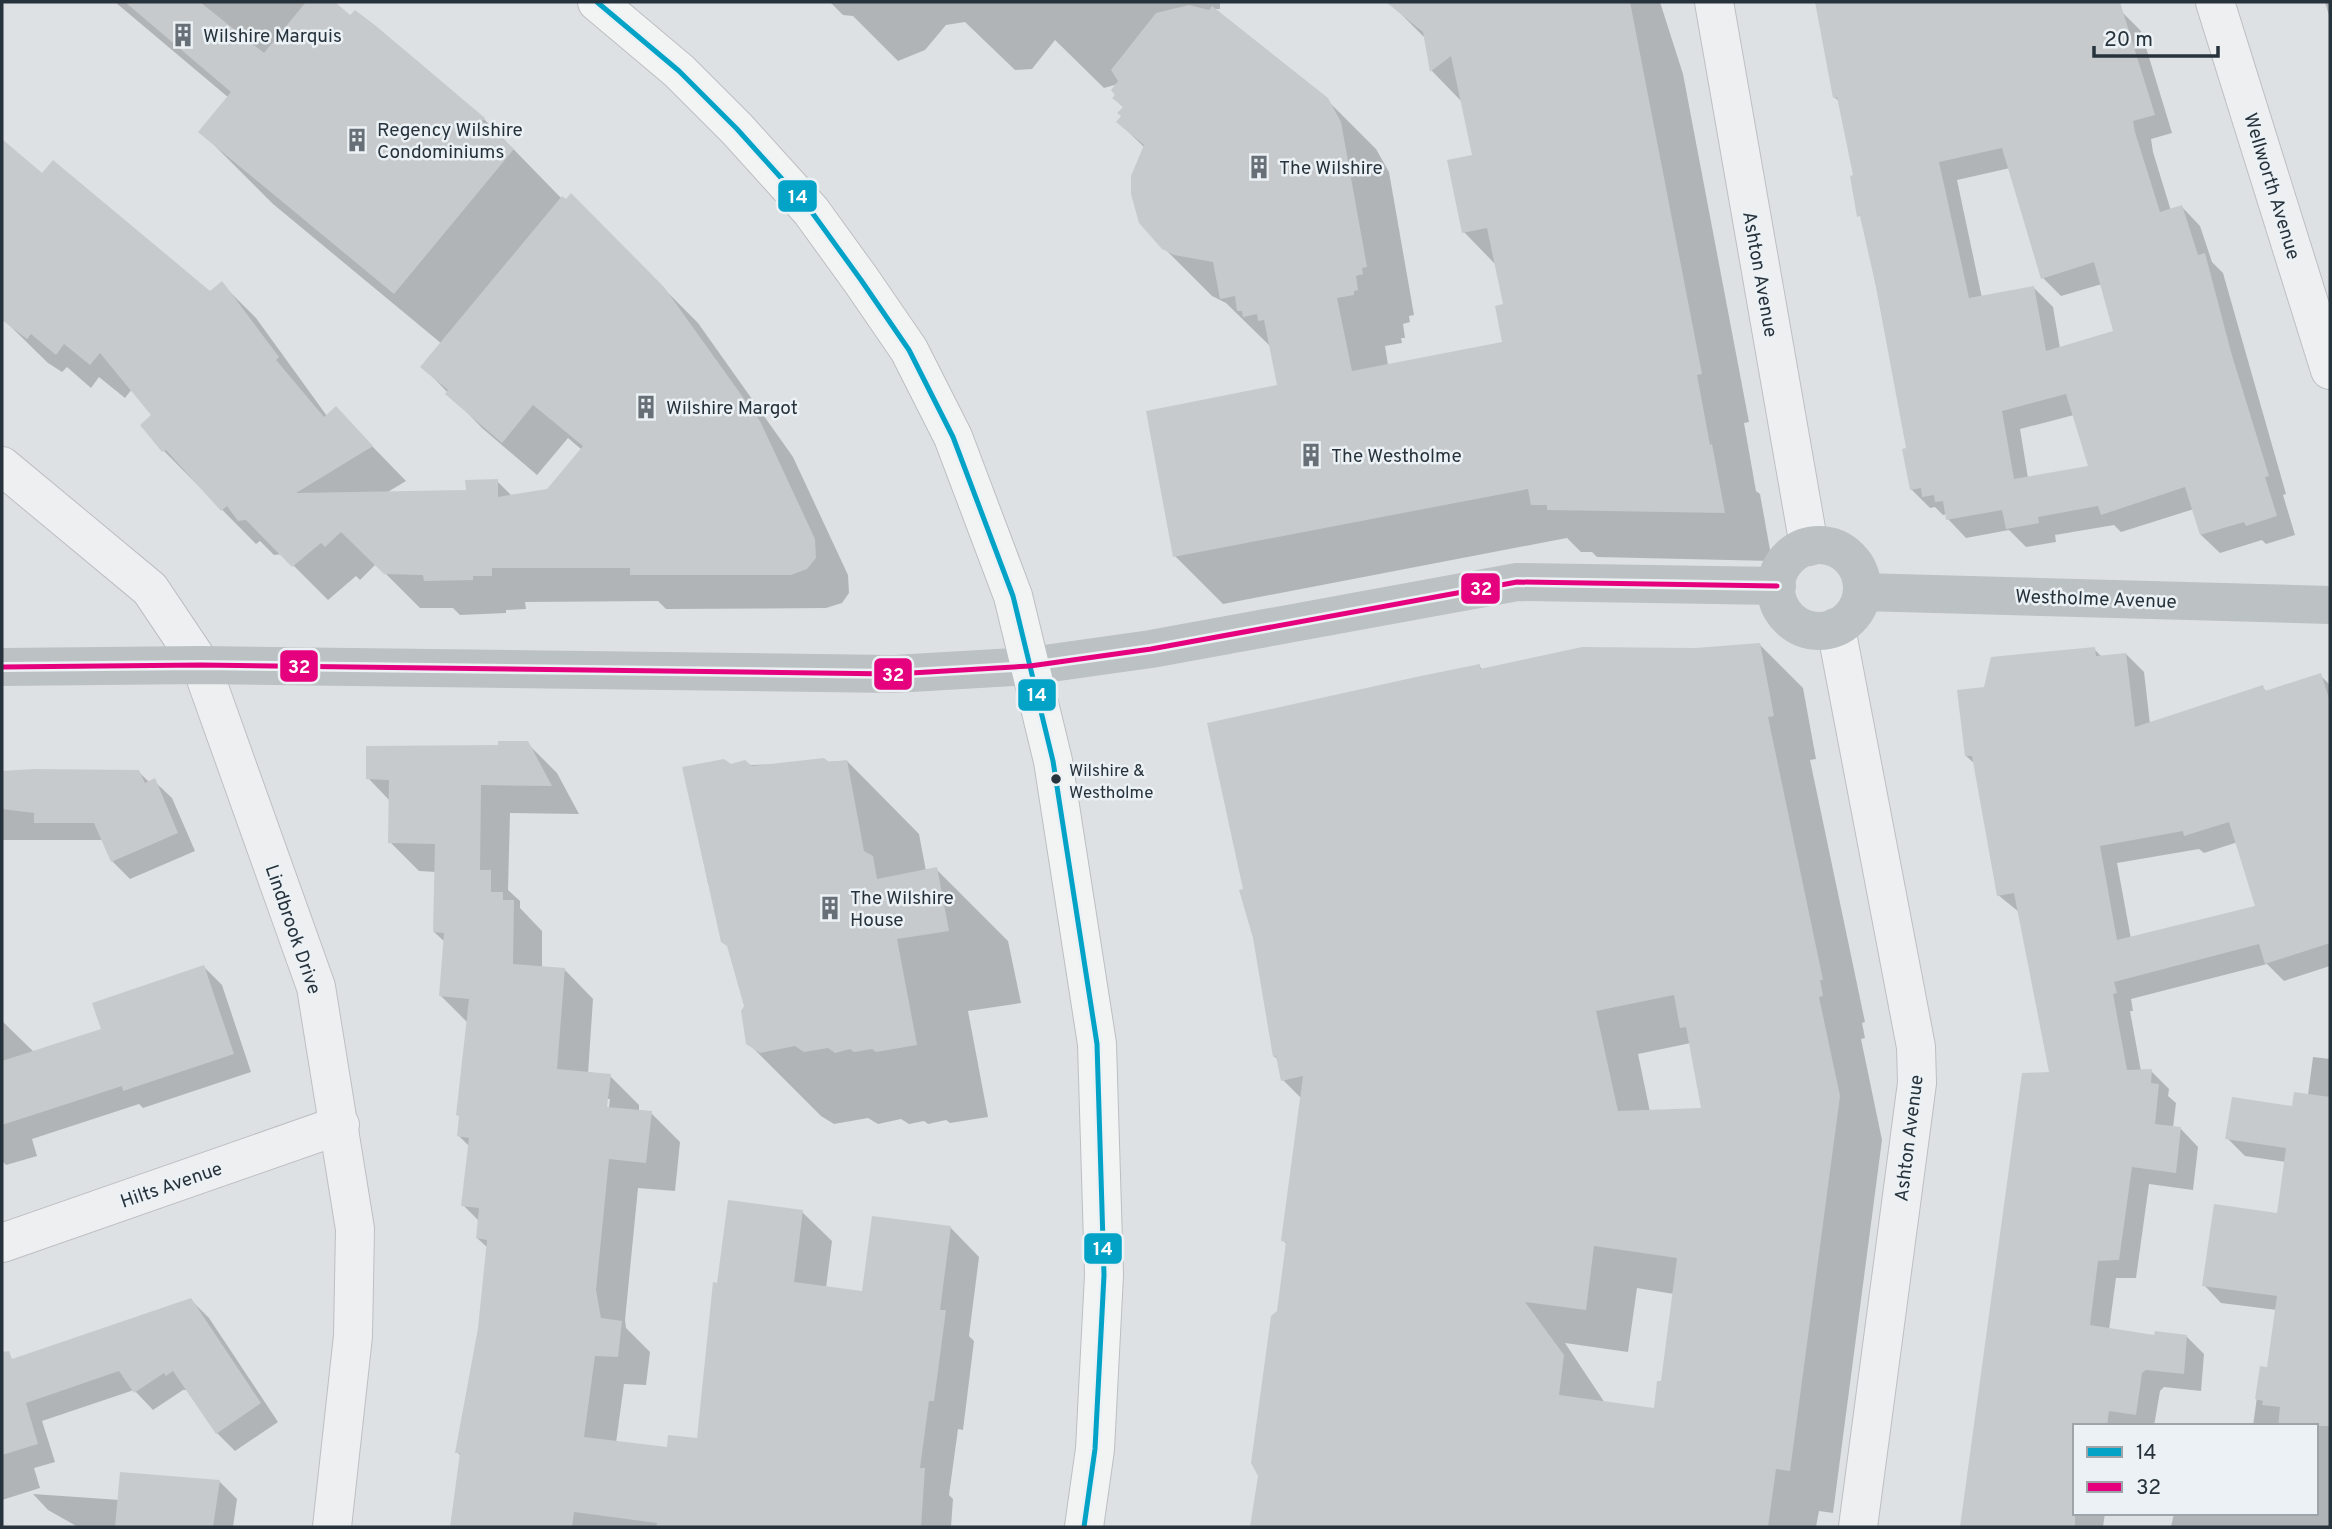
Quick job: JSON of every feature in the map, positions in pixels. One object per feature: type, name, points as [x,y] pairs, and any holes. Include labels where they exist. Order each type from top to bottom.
[{"type":"main road","points":[[597,2],[679,71],[811,211],[909,351],[957,449],[1013,596],[1053,761],[1097,1044],[1104,1275],[1095,1449],[1084,1527]]},
{"type":"street","name":"Ashton Avenue","points":[[1714,2],[1809,546]]},
{"type":"street","name":"Wellworth Avenue","points":[[2215,2],[2330,370]]},
{"type":"street","name":"Lindbrook Drive","points":[[2,466],[150,589],[201,665],[316,987],[355,1229],[353,1336],[332,1527]]},
{"type":"street","points":[[1809,546],[1836,548],[1847,555],[1861,578],[1862,592],[1854,613],[1836,628],[1808,629],[1794,624],[1778,600],[1777,586],[1783,565],[1790,556],[1809,546]]},
{"type":"street","points":[[2,667],[201,665],[894,674],[1030,666],[1151,649],[1517,582],[1777,586]]},
{"type":"street","name":"Westholme Avenue","points":[[1862,592],[2330,605]]},
{"type":"street","name":"Ashton Avenue","points":[[1836,628],[1916,1047],[1917,1083],[1858,1527]]},
{"type":"street","name":"Hilts Avenue","points":[[2,1243],[340,1125]]},
{"type":"building","name":"Regency Wilshire Condominiums","points":[[125,2],[200,2],[264,53],[306,2],[335,2],[350,15],[355,10],[376,26],[485,118],[482,121],[514,149],[394,294],[198,132],[231,92]]},
{"type":"building","points":[[1386,2],[1630,2],[1702,374],[1697,375],[1725,513],[1547,510],[1547,505],[1531,505],[1528,489],[1173,557],[1146,411],[1277,385],[1264,320],[1258,321],[1257,314],[1243,317],[1242,311],[1237,311],[1235,296],[1220,299],[1213,262],[1174,255],[1162,249],[1139,223],[1131,194],[1131,176],[1144,145],[1116,122],[1121,116],[1117,113],[1123,107],[1112,98],[1115,95],[1111,90],[1118,81],[1111,70],[1156,13],[1189,5],[1209,10],[1212,6],[1328,98],[1341,122],[1367,267],[1362,268],[1363,274],[1356,276],[1358,290],[1354,291],[1354,295],[1337,298],[1352,371],[1502,342],[1495,306],[1503,304],[1487,228],[1462,233],[1447,160],[1472,155],[1451,56],[1430,72],[1423,32]]},
{"type":"building","points":[[1815,2],[2120,2],[2155,115],[2133,121],[2135,132],[2160,212],[2182,205],[2198,255],[2205,253],[2231,352],[2269,476],[2265,477],[2277,516],[2246,526],[2244,522],[2200,535],[2185,487],[2101,515],[2098,506],[2038,517],[2039,523],[2006,529],[2002,510],[1946,520],[1943,501],[1935,502],[1934,495],[1922,497],[1921,488],[1910,490],[1902,449],[1906,448],[1876,287],[1860,216],[1857,217],[1850,176],[1853,175],[1837,97],[1833,98]],"holes":[[[2002,148],[2041,279],[2094,262],[2113,331],[2046,351],[2034,286],[1969,298],[1939,162]],[[2066,394],[2088,466],[2014,479],[2002,411]]]},
{"type":"building","points":[[2,139],[42,173],[53,160],[210,291],[222,281],[279,357],[276,360],[324,417],[336,406],[373,446],[296,493],[466,490],[465,480],[498,479],[498,497],[547,489],[583,446],[533,405],[502,443],[445,394],[448,390],[420,367],[562,196],[566,199],[571,193],[664,287],[760,421],[815,539],[816,558],[807,569],[791,575],[630,575],[630,568],[492,568],[492,576],[473,576],[473,580],[424,581],[423,575],[384,574],[341,532],[325,547],[321,543],[292,567],[246,520],[238,521],[227,506],[221,511],[166,450],[162,452],[140,425],[151,415],[100,353],[90,365],[64,344],[56,355],[31,334],[27,339],[2,320]]},
{"type":"building","points":[[1760,643],[1774,716],[1768,717],[1823,980],[1820,980],[1823,996],[1819,997],[1840,1096],[1790,1471],[1776,1469],[1768,1527],[1250,1527],[1258,1476],[1251,1463],[1271,1316],[1277,1311],[1286,1242],[1281,1241],[1303,1076],[1281,1081],[1276,1056],[1273,1057],[1253,938],[1239,890],[1243,889],[1207,723],[1480,664],[1480,669],[1582,647],[1695,648]],"holes":[[[1674,995],[1680,1028],[1686,1027],[1701,1108],[1618,1111],[1596,1011]],[[1594,1246],[1677,1258],[1661,1381],[1657,1381],[1654,1408],[1559,1395],[1564,1355],[1525,1302],[1586,1310]]]},
{"type":"building","points":[[2095,647],[2096,656],[2126,653],[2135,727],[2263,685],[2265,691],[2321,673],[2330,702],[2330,943],[2265,964],[2259,944],[2114,982],[2117,993],[2113,994],[2127,1070],[2152,1069],[2151,1083],[2159,1084],[2155,1124],[2181,1127],[2176,1173],[2132,1167],[2119,1260],[2098,1261],[2090,1325],[2154,1335],[2155,1331],[2187,1335],[2184,1374],[2146,1370],[2142,1373],[2136,1415],[2109,1411],[2107,1424],[2073,1424],[2075,1527],[1960,1527],[2022,1073],[2049,1072],[2014,893],[1997,896],[1972,756],[1965,756],[1957,690],[1984,687],[1991,657]],"holes":[[[2229,822],[2255,906],[2117,940],[2100,846],[2183,831],[2184,836]]]},
{"type":"building","points":[[498,741],[528,741],[552,786],[481,785],[480,870],[491,870],[491,892],[503,892],[503,900],[514,900],[513,964],[565,968],[557,1069],[611,1074],[607,1107],[652,1111],[646,1163],[609,1159],[596,1290],[601,1318],[622,1321],[618,1357],[595,1356],[584,1437],[667,1447],[668,1435],[697,1438],[713,1282],[717,1283],[728,1200],[803,1210],[794,1282],[862,1291],[872,1216],[951,1226],[940,1310],[946,1310],[934,1401],[929,1401],[920,1468],[925,1468],[921,1527],[656,1527],[657,1523],[574,1512],[572,1527],[450,1527],[460,1453],[455,1453],[478,1328],[487,1240],[476,1238],[479,1208],[461,1206],[469,1138],[457,1136],[459,1116],[456,1115],[469,999],[439,996],[444,933],[433,932],[435,844],[388,843],[389,780],[366,779],[366,746],[498,745]]},
{"type":"building","name":"The Wilshire House","points":[[824,758],[829,762],[847,760],[864,851],[873,856],[877,879],[937,867],[949,931],[897,939],[917,1045],[876,1052],[872,1049],[854,1052],[850,1049],[835,1053],[828,1048],[804,1052],[795,1046],[760,1053],[746,1044],[741,1011],[744,1006],[727,946],[721,942],[682,767],[724,759],[731,764],[745,760],[752,766]]},
{"type":"building","points":[[139,770],[145,783],[155,778],[178,833],[111,862],[94,823],[34,823],[34,813],[2,809],[2,771]]},
{"type":"building","points":[[204,965],[234,1054],[123,1091],[122,1086],[2,1125],[2,1061],[101,1029],[92,1003]]},
{"type":"building","points":[[2294,1092],[2330,1097],[2330,1426],[2278,1424],[2280,1407],[2262,1405],[2263,1401],[2255,1399],[2260,1366],[2267,1367],[2277,1296],[2202,1286],[2214,1204],[2277,1213],[2286,1148],[2225,1139],[2232,1097],[2292,1106]]},
{"type":"building","points":[[191,1298],[261,1403],[216,1434],[173,1371],[166,1376],[164,1373],[134,1393],[119,1371],[26,1403],[38,1444],[2,1455],[2,1352],[9,1351],[12,1359]]},
{"type":"building","points":[[120,1472],[220,1480],[213,1527],[115,1527]]},
{"type":"transit line","name":"14","points":[[597,2],[679,71],[737,129],[811,211],[861,280],[909,350],[953,437],[1013,596],[1053,761],[1097,1044],[1104,1275],[1095,1449],[1084,1527]]},
{"type":"transit line","name":"32","points":[[2,667],[201,665],[894,674],[1030,666],[1151,649],[1517,582],[1777,586]]},
{"type":"place","name":"Wilshire Marquis","points":[[183,35]]},
{"type":"place","name":"Regency Wilshire Condominiums","points":[[357,140]]},
{"type":"place","name":"The Wilshire","points":[[1259,167]]},
{"type":"place","name":"Wilshire Margot","points":[[646,407]]},
{"type":"place","name":"The Westholme","points":[[1311,455]]},
{"type":"place","name":"Wilshire & Westholme","points":[[1056,779]]},
{"type":"place","name":"The Wilshire House","points":[[830,908]]}]
